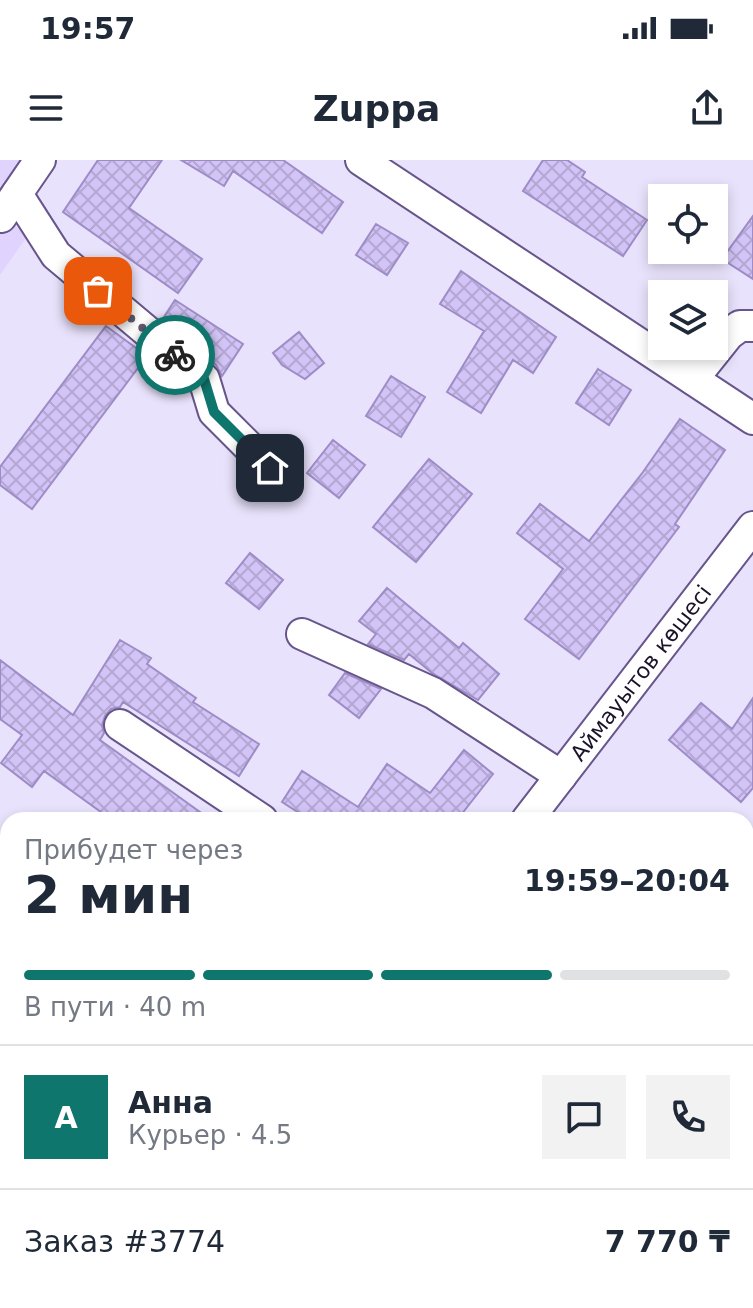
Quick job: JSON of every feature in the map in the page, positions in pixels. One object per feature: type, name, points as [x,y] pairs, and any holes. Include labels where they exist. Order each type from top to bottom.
[{"type":"street","points":[[40,160],[9,206],[56,255],[204,379],[214,412],[270,468]]},
{"type":"street","points":[[361,160],[753,419]]},
{"type":"street","points":[[693,379],[729,334],[740,326],[753,326]]},
{"type":"street","name":"Аймауытов көшесі","points":[[533,812],[753,527]]},
{"type":"street","points":[[302,634],[433,693],[561,776]]},
{"type":"street","points":[[120,725],[250,812]]},
{"type":"shaded area","points":[[0,160],[22,160],[1,217],[28,235],[0,275]]},
{"type":"building","points":[[98,160],[162,160],[129,208],[202,259],[178,293],[63,212]]},
{"type":"building","points":[[181,160],[283,160],[343,202],[322,233],[233,171],[224,186]]},
{"type":"building","points":[[543,160],[567,160],[585,172],[582,177],[647,220],[623,256],[523,191]]},
{"type":"building","points":[[753,216],[753,279],[728,263],[728,251]]},
{"type":"building","points":[[376,224],[408,243],[387,275],[356,255]]},
{"type":"building","points":[[461,271],[556,337],[533,373],[513,360],[481,413],[447,392],[484,331],[440,304]]},
{"type":"building","points":[[175,300],[243,344],[222,376],[216,365],[162,320]]},
{"type":"building","points":[[106,326],[147,356],[32,509],[0,485],[0,467]]},
{"type":"building","points":[[299,332],[324,363],[305,379],[282,365],[273,353]]},
{"type":"building","points":[[598,369],[631,390],[609,425],[576,403]]},
{"type":"building","points":[[391,376],[425,397],[401,437],[366,416]]},
{"type":"building","points":[[680,419],[725,450],[675,524],[679,527],[579,659],[525,619],[563,569],[517,533],[540,504],[589,541]]},
{"type":"building","points":[[333,440],[365,465],[339,498],[307,473]]},
{"type":"building","points":[[429,459],[472,494],[416,562],[373,527]]},
{"type":"building","points":[[250,553],[283,580],[259,609],[226,583]]},
{"type":"building","points":[[387,588],[459,648],[463,643],[499,674],[478,700],[432,673],[409,654],[404,660],[368,644],[376,634],[359,621]]},
{"type":"building","points":[[120,640],[151,658],[147,664],[196,698],[193,702],[259,744],[239,776],[123,702],[105,716],[102,725],[104,733],[100,740],[200,812],[101,812],[44,771],[32,787],[1,763],[22,735],[0,719],[0,660],[73,715]]},
{"type":"building","points":[[345,673],[381,689],[359,718],[329,695]]},
{"type":"building","points":[[753,698],[753,788],[741,802],[669,740],[701,703],[732,729]]},
{"type":"building","points":[[464,750],[493,774],[463,812],[298,812],[282,802],[302,771],[358,807],[387,764],[430,793]]},
{"type":"way so far","points":[[98,291],[175,355]]},
{"type":"route","points":[[175,355],[204,379],[214,412],[270,468]]}]
